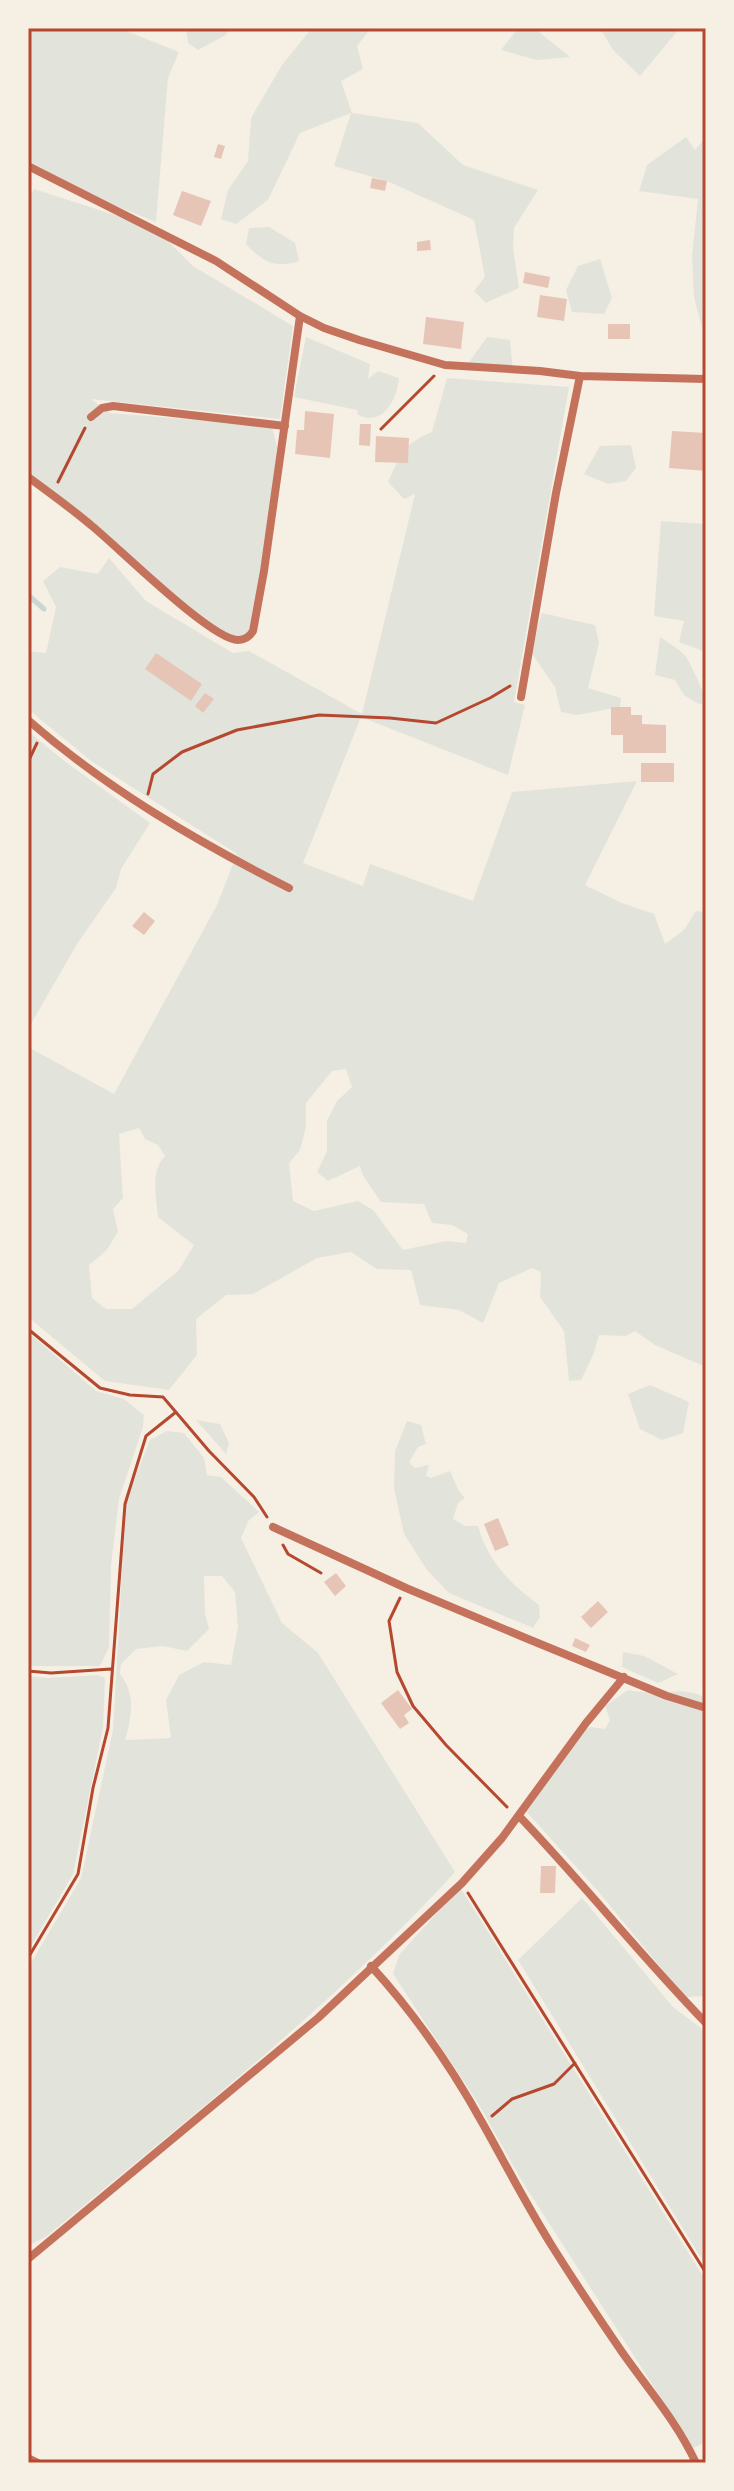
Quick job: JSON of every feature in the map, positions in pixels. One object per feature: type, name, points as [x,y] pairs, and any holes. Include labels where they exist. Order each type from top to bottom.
[{"type":"street","points":[[28,166],[216,261],[300,316],[359,340],[445,365],[580,376],[706,379]]},
{"type":"street","points":[[28,477],[92,526],[208,625],[227,637],[238,640],[248,638],[253,631],[258,609],[300,316]]},
{"type":"street","points":[[521,697],[556,493],[580,376]]},
{"type":"street","points":[[91,417],[102,408],[113,406],[285,426]]},
{"type":"street","points":[[28,720],[145,809],[221,854],[289,888]]},
{"type":"street","points":[[273,1527],[406,1588],[667,1696],[706,1708]]},
{"type":"street","points":[[28,2259],[318,2018],[462,1883],[519,1816],[586,1723],[624,1677]]},
{"type":"street","points":[[519,1816],[706,2023]]},
{"type":"street","points":[[371,1966],[434,2046],[483,2124],[553,2247],[623,2353],[659,2401],[696,2463]]},
{"type":"street","points":[[28,2458],[38,2463]]},
{"type":"path","points":[[381,429],[445,365]]},
{"type":"path","points":[[51,494],[91,417]]},
{"type":"path","points":[[145,809],[153,774],[182,752],[237,730],[319,715],[436,723],[490,698],[501,689],[524,682]]},
{"type":"path","points":[[28,762],[42,732]]},
{"type":"path","points":[[28,1329],[100,1388],[130,1395],[163,1397],[254,1497],[288,1554],[321,1573]]},
{"type":"path","points":[[28,1958],[78,1874],[93,1788],[108,1728],[126,1501],[146,1436],[176,1412]]},
{"type":"path","points":[[406,1588],[389,1621],[397,1672],[413,1706],[482,1784],[519,1816]]},
{"type":"path","points":[[28,1671],[51,1673],[111,1669]]},
{"type":"path","points":[[462,1883],[706,2273]]},
{"type":"path","points":[[483,2124],[512,2099],[554,2084],[575,2063]]},
{"type":"shaded area","points":[[28,28],[119,28],[179,52],[168,78],[156,222],[28,171]]},
{"type":"shaded area","points":[[186,28],[229,29],[226,35],[198,50],[188,43]]},
{"type":"shaded area","points":[[312,28],[371,28],[357,46],[363,69],[341,81],[352,113],[418,123],[463,165],[538,190],[514,228],[513,248],[519,288],[486,303],[474,291],[485,277],[474,220],[387,181],[334,166],[351,113],[300,133],[268,200],[236,224],[221,219],[228,190],[248,161],[251,118],[282,65]]},
{"type":"shaded area","points":[[518,28],[534,28],[570,57],[537,60],[501,50]]},
{"type":"shaded area","points":[[600,28],[680,28],[640,76],[613,50]]},
{"type":"shaded area","points":[[686,137],[695,150],[706,137],[706,343],[694,297],[692,257],[698,199],[639,191],[647,165]]},
{"type":"shaded area","points":[[34,189],[155,228],[193,266],[293,326],[280,419],[91,399],[110,413],[272,426],[277,447],[263,573],[248,633],[233,637],[182,605],[28,474],[28,199]]},
{"type":"shaded area","points":[[269,227],[295,243],[299,261],[276,264],[258,255],[246,244],[249,228]]},
{"type":"shaded area","points":[[600,259],[612,298],[604,314],[572,312],[566,290],[578,266]]},
{"type":"shaded area","points":[[306,337],[370,364],[368,379],[378,371],[399,378],[392,403],[381,414],[367,418],[358,415],[357,410],[294,397]]},
{"type":"shaded area","points":[[487,337],[510,340],[513,371],[467,365]]},
{"type":"shaded area","points":[[447,378],[569,387],[514,702],[525,705],[508,775],[361,717],[303,863],[363,886],[370,864],[473,901],[512,792],[637,781],[585,885],[654,914],[665,944],[684,930],[696,911],[706,912],[706,1367],[655,1345],[635,1331],[626,1336],[599,1335],[581,1380],[569,1381],[564,1331],[540,1297],[541,1272],[532,1268],[499,1283],[483,1323],[459,1310],[420,1305],[411,1270],[377,1269],[351,1252],[317,1258],[253,1294],[226,1295],[196,1319],[197,1355],[169,1390],[105,1381],[28,1317],[28,1047],[114,1094],[217,905],[237,854],[91,761],[28,709],[28,651],[46,653],[56,607],[43,581],[60,567],[98,574],[109,558],[146,601],[233,653],[249,651],[362,714],[415,494],[404,499],[388,482],[404,451],[432,432]],"holes":[[[346,1069],[352,1087],[337,1101],[327,1121],[327,1151],[317,1172],[328,1181],[360,1166],[381,1202],[424,1204],[432,1223],[452,1225],[468,1234],[466,1243],[446,1241],[403,1250],[373,1210],[358,1201],[314,1211],[293,1201],[289,1163],[300,1150],[306,1127],[306,1103],[332,1071]],[[139,1128],[145,1139],[158,1145],[165,1156],[156,1177],[158,1217],[194,1245],[179,1270],[132,1309],[106,1309],[92,1298],[89,1265],[106,1251],[118,1232],[113,1209],[123,1198],[119,1134]]]},
{"type":"shaded area","points":[[631,445],[636,468],[626,481],[608,484],[584,474],[600,446]]},
{"type":"shaded area","points":[[661,521],[706,524],[706,652],[679,642],[684,621],[654,616]]},
{"type":"shaded area","points":[[542,613],[595,625],[599,643],[588,688],[621,698],[620,707],[577,715],[561,712],[555,687],[530,651]]},
{"type":"shaded area","points":[[660,637],[686,657],[706,703],[699,704],[684,695],[675,680],[655,675]]},
{"type":"shaded area","points":[[28,731],[150,823],[121,869],[116,888],[77,944],[28,1029]]},
{"type":"shaded area","points":[[28,1332],[96,1391],[124,1399],[144,1415],[143,1427],[119,1499],[111,1566],[109,1647],[100,1666],[28,1666]]},
{"type":"shaded area","points":[[650,1385],[689,1402],[683,1433],[662,1440],[640,1429],[628,1394]]},
{"type":"shaded area","points":[[196,1420],[220,1424],[229,1443],[226,1454]]},
{"type":"shaded area","points":[[407,1421],[421,1425],[426,1444],[418,1447],[409,1462],[415,1468],[429,1465],[426,1476],[431,1478],[450,1471],[465,1498],[458,1503],[453,1519],[465,1526],[478,1526],[501,1571],[539,1605],[540,1617],[533,1628],[449,1593],[427,1570],[404,1534],[394,1488],[395,1451]]},
{"type":"shaded area","points":[[167,1431],[184,1433],[204,1458],[207,1475],[221,1477],[259,1512],[249,1520],[241,1538],[282,1623],[318,1653],[455,1872],[408,1922],[309,2016],[47,2236],[28,2246],[28,1968],[81,1878],[113,1730],[126,1501],[150,1440]],"holes":[[[204,1576],[222,1576],[235,1592],[238,1627],[231,1665],[204,1662],[179,1675],[166,1700],[171,1738],[125,1740],[131,1706],[129,1690],[120,1674],[121,1664],[136,1649],[163,1646],[187,1651],[209,1629],[205,1614]]]},
{"type":"shaded area","points":[[623,1652],[644,1656],[678,1674],[658,1683],[622,1667]]},
{"type":"shaded area","points":[[97,1675],[105,1678],[103,1728],[73,1874],[28,1951],[28,1676]]},
{"type":"shaded area","points":[[628,1690],[688,1692],[706,1698],[706,1996],[685,1997],[597,1890],[525,1810],[583,1730],[591,1727],[605,1729],[610,1720],[605,1706]]},
{"type":"shaded area","points":[[460,1887],[706,2281],[706,2442],[693,2448],[522,2181],[478,2103],[393,1974],[399,1955]]},
{"type":"shaded area","points":[[582,1898],[673,2007],[706,2032],[706,2266],[518,1960]]},
{"type":"building","points":[[218,144],[225,146],[221,159],[214,157]]},
{"type":"building","points":[[372,178],[387,181],[385,191],[370,188]]},
{"type":"building","points":[[182,191],[211,201],[201,226],[173,215]]},
{"type":"building","points":[[430,240],[431,250],[417,251],[417,242]]},
{"type":"building","points":[[525,272],[550,277],[548,288],[523,283]]},
{"type":"building","points":[[540,295],[567,299],[564,321],[537,317]]},
{"type":"building","points":[[426,317],[464,322],[461,349],[423,344]]},
{"type":"building","points":[[608,324],[630,324],[630,339],[608,339]]},
{"type":"building","points":[[305,411],[334,414],[330,458],[295,454],[297,430],[304,430]]},
{"type":"building","points":[[360,424],[371,424],[370,446],[359,445]]},
{"type":"building","points":[[672,431],[706,433],[706,471],[669,468]]},
{"type":"building","points":[[376,436],[409,438],[408,463],[375,462]]},
{"type":"building","points":[[156,653],[202,684],[191,701],[145,669]]},
{"type":"building","points":[[205,693],[214,699],[203,713],[195,706]]},
{"type":"building","points":[[611,707],[631,707],[631,715],[642,715],[642,724],[666,725],[666,753],[623,753],[623,735],[611,735]]},
{"type":"building","points":[[641,763],[674,763],[674,782],[641,782]]},
{"type":"building","points":[[144,912],[155,921],[144,935],[132,926]]},
{"type":"building","points":[[498,1518],[509,1545],[495,1551],[484,1524]]},
{"type":"building","points":[[336,1573],[346,1586],[335,1596],[324,1582]]},
{"type":"building","points":[[598,1601],[608,1612],[591,1628],[581,1617]]},
{"type":"building","points":[[575,1638],[590,1645],[586,1652],[572,1646]]},
{"type":"building","points":[[398,1690],[412,1709],[404,1715],[409,1723],[400,1729],[381,1703]]},
{"type":"building","points":[[541,1866],[556,1866],[555,1893],[540,1893]]},
{"type":"waterway","points":[[28,595],[44,609]]}]
